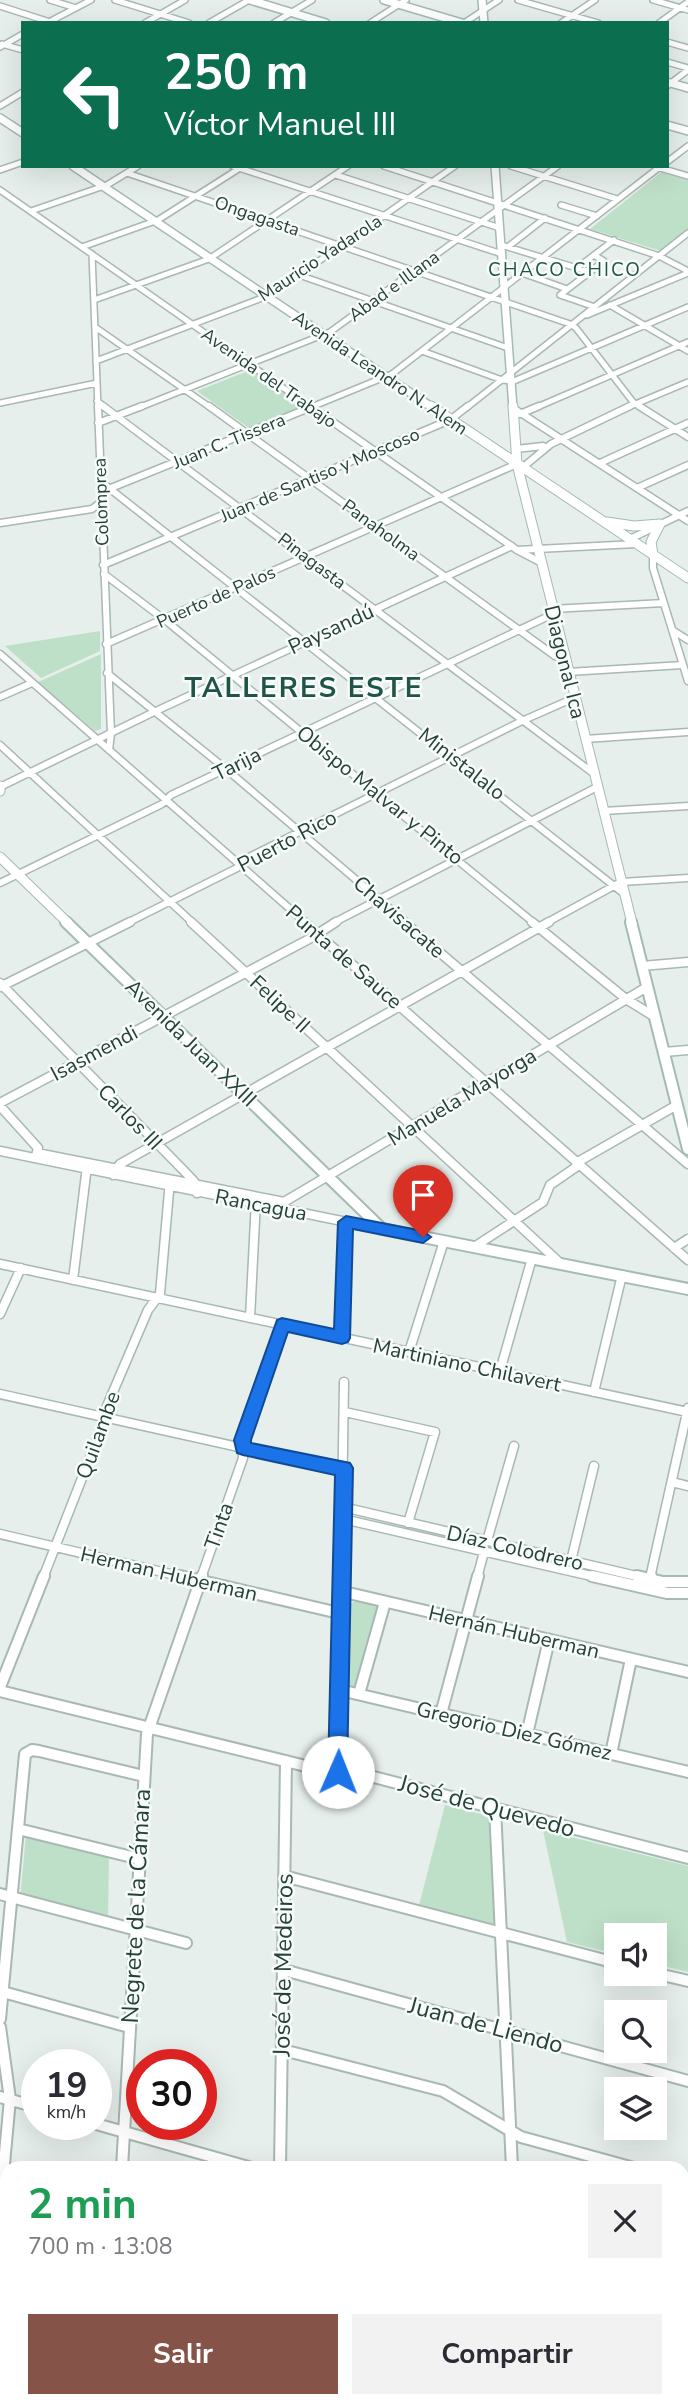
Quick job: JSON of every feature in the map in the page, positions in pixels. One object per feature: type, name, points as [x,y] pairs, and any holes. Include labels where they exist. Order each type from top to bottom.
[{"type":"main road","points":[[250,0],[320,21]]},
{"type":"main road","points":[[384,0],[456,21]]},
{"type":"main road","points":[[482,0],[484,21]]},
{"type":"main road","points":[[669,84],[688,88]]},
{"type":"main road","points":[[0,118],[21,132]]},
{"type":"main road","points":[[669,126],[688,131]]},
{"type":"main road","name":"Avenida Leandro N. Alem","points":[[76,168],[688,578]]},
{"type":"main road","name":"Diagonal Ica","points":[[495,168],[501,206],[500,228],[505,246],[502,254],[508,378],[517,413],[520,466],[540,562],[688,1148]]},
{"type":"main road","points":[[604,521],[634,526],[660,524]]},
{"type":"main road","points":[[653,555],[651,541],[660,524]]},
{"type":"main road","name":"Avenida Juan XXIII","points":[[0,857],[382,1229]]},
{"type":"main road","name":"Rancagua","points":[[382,1229],[688,1289]]},
{"type":"street","points":[[50,0],[76,8]]},
{"type":"street","points":[[53,21],[91,0]]},
{"type":"street","points":[[115,0],[182,21]]},
{"type":"street","points":[[148,21],[186,0]]},
{"type":"street","points":[[213,21],[250,0]]},
{"type":"street","points":[[277,21],[312,0]]},
{"type":"street","points":[[373,21],[406,0]]},
{"type":"street","points":[[466,21],[499,0]]},
{"type":"street","points":[[518,0],[592,21]]},
{"type":"street","points":[[564,21],[595,0]]},
{"type":"street","points":[[653,0],[688,10]]},
{"type":"street","points":[[662,21],[688,2]]},
{"type":"street","points":[[0,6],[44,21]]},
{"type":"street","points":[[3,46],[21,38]]},
{"type":"street","points":[[669,43],[688,48]]},
{"type":"street","points":[[3,46],[21,50]]},
{"type":"street","points":[[669,63],[688,69]]},
{"type":"street","points":[[669,83],[688,69]]},
{"type":"street","points":[[0,106],[20,97]]},
{"type":"street","points":[[669,160],[688,146]]},
{"type":"street","points":[[0,170],[21,163]]},
{"type":"street","points":[[30,211],[103,187],[135,168]]},
{"type":"street","points":[[82,247],[155,222],[238,168]]},
{"type":"street","points":[[242,168],[456,241],[502,254]]},
{"type":"street","points":[[94,300],[209,259],[345,168]]},
{"type":"street","points":[[390,168],[501,206],[614,240],[659,256],[688,272]]},
{"type":"street","name":"Mauricio Yadarola","points":[[96,360],[267,297],[452,168]]},
{"type":"street","points":[[518,168],[617,199]]},
{"type":"street","name":"Abad e Illana","points":[[98,423],[325,335],[555,168]]},
{"type":"street","name":"Juan C. Tissera","points":[[101,492],[387,376],[658,168]]},
{"type":"street","points":[[662,168],[688,176]]},
{"type":"street","name":"Ongagasta","points":[[127,173],[570,324]]},
{"type":"street","points":[[335,175],[500,228]]},
{"type":"street","name":"Avenida del Trabajo","points":[[0,190],[442,498],[540,562]]},
{"type":"street","points":[[561,205],[597,216]]},
{"type":"street","points":[[505,246],[545,218]]},
{"type":"street","name":"Juan de Santiso y Moscoso","points":[[103,565],[450,419],[508,378],[592,306],[688,233]]},
{"type":"street","points":[[577,268],[614,240]]},
{"type":"street","points":[[675,243],[688,240]]},
{"type":"street","points":[[505,246],[590,272]]},
{"type":"street","name":"Colomprea","points":[[92,254],[111,734],[108,750]]},
{"type":"street","points":[[592,306],[560,295],[604,261],[594,255]]},
{"type":"street","points":[[577,319],[688,272]]},
{"type":"street","points":[[522,273],[567,289]]},
{"type":"street","points":[[299,275],[508,348]]},
{"type":"street","points":[[601,300],[688,351]]},
{"type":"street","points":[[422,351],[508,378],[592,348],[688,307]]},
{"type":"street","points":[[570,324],[636,405],[688,437]]},
{"type":"street","name":"Panaholma","points":[[95,327],[129,348],[445,577],[565,660]]},
{"type":"street","points":[[517,413],[688,342]]},
{"type":"street","name":"Puerto de Palos","points":[[106,644],[520,466],[546,445],[560,438],[688,382]]},
{"type":"street","points":[[0,403],[97,383]]},
{"type":"street","name":"Pinagasta","points":[[97,401],[593,773]]},
{"type":"street","points":[[517,413],[688,521]]},
{"type":"street","points":[[600,463],[688,424]]},
{"type":"street","name":"Puerto de Palos","points":[[519,450],[546,445]]},
{"type":"street","points":[[519,450],[532,456]]},
{"type":"street","points":[[638,488],[688,465]]},
{"type":"street","name":"Ministalalo","points":[[100,481],[620,886]]},
{"type":"street","points":[[0,523],[92,509],[101,502]]},
{"type":"street","points":[[92,509],[101,514]]},
{"type":"street","points":[[515,548],[537,549],[633,541],[688,511]]},
{"type":"street","name":"Paysandú","points":[[1,787],[305,641],[515,548]]},
{"type":"street","points":[[653,555],[653,568],[688,681]]},
{"type":"street","name":"Obispo Malvar y Pinto","points":[[104,574],[110,576],[378,793],[626,999],[655,1017]]},
{"type":"street","points":[[553,611],[664,603]]},
{"type":"street","name":"Tarija","points":[[0,883],[226,769],[553,611]]},
{"type":"street","points":[[672,630],[688,640]]},
{"type":"street","name":"Punta de Sauce","points":[[0,654],[688,1260]]},
{"type":"street","points":[[568,672],[683,665]]},
{"type":"street","name":"Chavisacate","points":[[107,673],[226,769],[688,1164]]},
{"type":"street","points":[[0,696],[32,682]]},
{"type":"street","name":"Puerto Rico","points":[[1,986],[169,902],[240,865],[243,860],[524,720],[574,698]]},
{"type":"street","points":[[585,739],[688,732]]},
{"type":"street","name":"Felipe II","points":[[0,745],[560,1263]]},
{"type":"street","name":"Isasmendi","points":[[0,1105],[378,899],[597,787]]},
{"type":"street","points":[[603,811],[688,806]]},
{"type":"street","points":[[114,1172],[155,1144],[461,970],[620,886],[688,878]]},
{"type":"street","points":[[642,966],[688,962]]},
{"type":"street","name":"Carlos III","points":[[1,986],[197,1189]]},
{"type":"street","name":"Manuela Mayorga","points":[[283,1206],[647,987]]},
{"type":"street","points":[[664,1052],[688,1050]]},
{"type":"street","points":[[0,1105],[38,1148],[36,1156]]},
{"type":"street","points":[[474,1247],[543,1202],[550,1185],[578,1164],[677,1105]]},
{"type":"street","name":"Rancagua","points":[[0,1151],[256,1200],[382,1229]]},
{"type":"street","points":[[73,1280],[87,1166]]},
{"type":"street","name":"Quilambe","points":[[0,1689],[104,1418],[148,1310],[159,1298],[169,1183]]},
{"type":"street","points":[[250,1318],[256,1200]]},
{"type":"street","points":[[342,1338],[346,1222]]},
{"type":"street","points":[[674,1248],[688,1239]]},
{"type":"street","points":[[410,1352],[444,1241]]},
{"type":"street","points":[[500,1371],[532,1258]]},
{"type":"street","name":"Martiniano Chilavert","points":[[0,1264],[688,1411]]},
{"type":"street","points":[[0,1314],[21,1268]]},
{"type":"street","points":[[594,1392],[622,1275]]},
{"type":"street","name":"Tinta","points":[[149,1727],[243,1458],[242,1440],[282,1325]]},
{"type":"street","points":[[338,1772],[344,1382]]},
{"type":"street","points":[[0,1394],[328,1467],[344,1468]]},
{"type":"street","points":[[649,1583],[688,1411]]},
{"type":"street","points":[[345,1412],[435,1432],[408,1523]]},
{"type":"street","points":[[487,1541],[513,1446]]},
{"type":"street","points":[[571,1561],[594,1466]]},
{"type":"street","points":[[672,1482],[688,1486]]},
{"type":"street","name":"Díaz Colodrero","points":[[342,1507],[571,1561],[649,1583],[667,1593],[688,1593]]},
{"type":"street","name":"Díaz Colodrero","points":[[342,1519],[484,1552],[649,1583],[688,1582]]},
{"type":"street","name":"Herman Huberman","points":[[0,1534],[339,1613]]},
{"type":"street","points":[[441,1714],[484,1552]]},
{"type":"street","name":"Hernán Huberman","points":[[340,1591],[688,1672]]},
{"type":"street","points":[[359,1694],[385,1602]]},
{"type":"street","points":[[527,1734],[550,1640]]},
{"type":"street","points":[[611,1754],[631,1659]]},
{"type":"street","name":"José de Quevedo","points":[[0,1689],[286,1761],[362,1774],[688,1858]]},
{"type":"street","name":"Gregorio Diez Gómez","points":[[340,1690],[688,1772]]},
{"type":"street","name":"Negrete de la Cámara","points":[[122,2161],[149,1727]]},
{"type":"street","points":[[0,2019],[25,1754],[33,1750],[144,1776]]},
{"type":"street","name":"José de Medeiros","points":[[280,2161],[286,1761]]},
{"type":"street","points":[[495,1808],[512,2161]]},
{"type":"street","points":[[18,1829],[140,1859]]},
{"type":"street","points":[[284,1876],[604,1960]]},
{"type":"street","points":[[0,1894],[186,1943]]},
{"type":"street","name":"Juan de Liendo","points":[[284,1970],[688,2081]]},
{"type":"street","points":[[667,1976],[688,1981]]},
{"type":"street","points":[[3,1992],[129,2026]]},
{"type":"street","points":[[0,2027],[5,2098],[2,2161]]},
{"type":"street","points":[[283,2050],[443,2091],[510,2133],[609,2161]]},
{"type":"street","points":[[112,2128],[228,2161]]},
{"type":"green space","points":[[664,170],[688,177],[688,229],[661,251],[590,229]]},
{"type":"green space","points":[[253,369],[305,405],[249,428],[197,391]]},
{"type":"green space","points":[[100,631],[100,651],[41,678],[5,646]]},
{"type":"green space","points":[[101,654],[101,729],[95,731],[38,682]]},
{"type":"green space","points":[[355,1601],[377,1606],[379,1610],[356,1687],[351,1688],[346,1685],[349,1605]]},
{"type":"green space","points":[[445,1805],[493,1817],[497,1925],[419,1905]]},
{"type":"green space","points":[[543,1830],[688,1866],[688,1972],[667,1967],[667,1923],[604,1923],[604,1951],[567,1942]]},
{"type":"green space","points":[[26,1834],[109,1855],[108,1922],[20,1900]]},
{"type":"district","name":"CHACO CHICO","points":[[565,269]]},
{"type":"district","name":"TALLERES ESTE","points":[[304,687]]},
{"type":"route","points":[[338,1772],[339,1613],[344,1468],[328,1467],[243,1448],[242,1440],[282,1325],[342,1338],[346,1222],[423,1237]]}]
